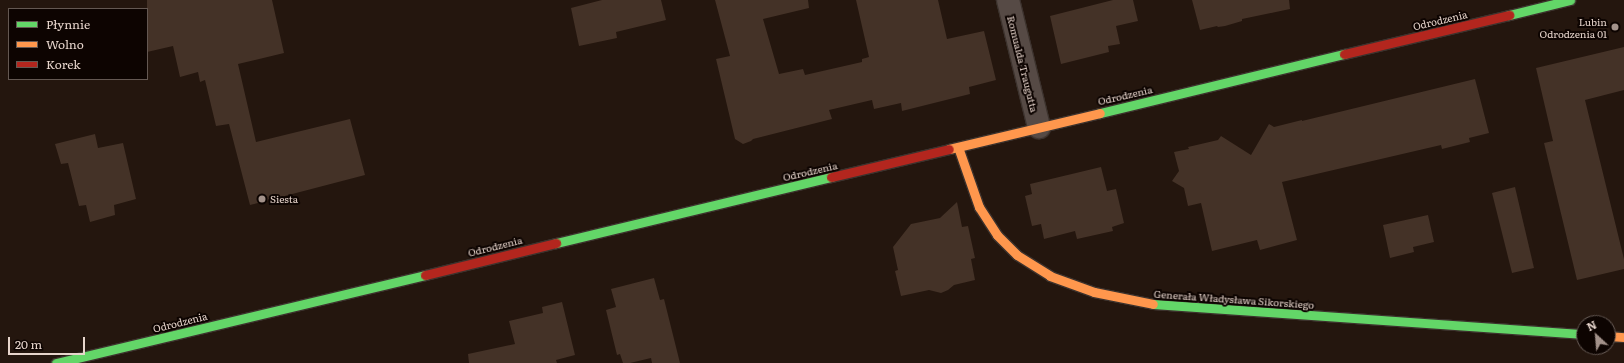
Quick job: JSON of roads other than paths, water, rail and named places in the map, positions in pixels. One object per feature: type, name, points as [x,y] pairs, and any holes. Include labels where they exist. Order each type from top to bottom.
[{"type":"street","name":"Romualda Traugutta","points":[[1008,0],[1039,127]]},
{"type":"street","name":"Odrodzenia","points":[[56,363],[1570,0]]},
{"type":"street","name":"Generała Władysława Sikorskiego","points":[[958,147],[979,207],[997,235],[1018,256],[1050,276],[1094,292],[1148,304],[1576,333]]},
{"type":"place","name":"Lubin Odrodzenia 01","points":[[1615,27]]},
{"type":"place","name":"Siesta","points":[[262,199]]}]
